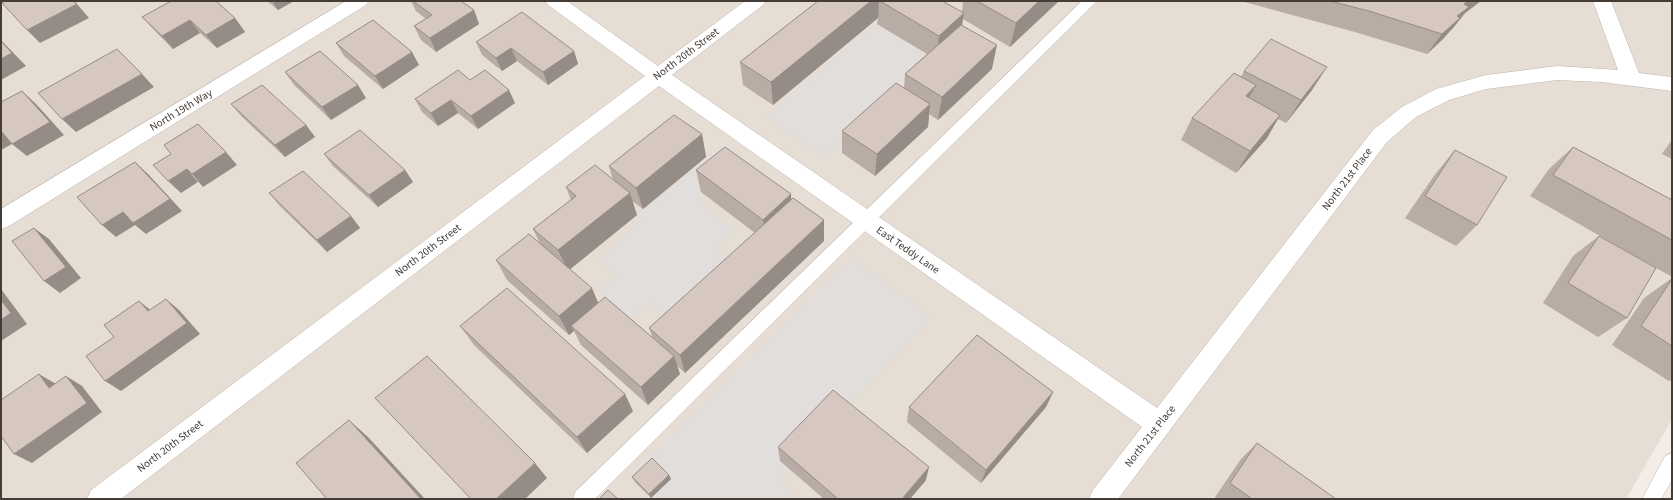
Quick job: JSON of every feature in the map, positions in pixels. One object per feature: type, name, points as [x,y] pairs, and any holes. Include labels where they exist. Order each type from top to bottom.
[{"type":"street","name":"North 19th Way","points":[[1,220],[360,1]]},
{"type":"street","name":"East Teddy Lane","points":[[554,1],[1159,424]]},
{"type":"street","name":"North 20th Street","points":[[100,499],[756,1]]},
{"type":"street","points":[[1602,1],[1631,78]]},
{"type":"street","name":"North 21st Place","points":[[1102,499],[1380,136],[1398,120],[1409,112],[1443,94],[1486,82],[1556,73],[1601,75],[1672,84]]},
{"type":"lane","points":[[582,499],[1090,1]]},
{"type":"lane","points":[[1651,499],[1672,462]]},
{"type":"shaded area","points":[[1,1],[1672,1],[1672,419],[1626,499],[1,499]]},
{"type":"shaded area","points":[[875,24],[933,59],[825,157],[765,117]]},
{"type":"shaded area","points":[[724,144],[742,157],[700,192],[699,199],[701,205],[735,231],[716,248],[734,262],[670,319],[650,303],[632,319],[598,289],[617,273],[599,258],[632,231],[630,229],[641,220],[637,216]]},
{"type":"shaded area","points":[[852,258],[932,319],[778,479],[799,499],[652,499],[630,477]]},
{"type":"building","points":[[6,1],[73,1],[77,4],[27,30],[2,3]]},
{"type":"building","points":[[171,1],[216,1],[235,18],[206,35],[190,20],[162,36],[142,17]]},
{"type":"building","points":[[413,1],[461,1],[474,10],[430,38],[414,26],[432,15]]},
{"type":"building","points":[[818,1],[871,1],[771,82],[740,62]]},
{"type":"building","points":[[880,1],[942,1],[964,13],[939,36]]},
{"type":"building","points":[[977,1],[1039,1],[1016,23]]},
{"type":"building","points":[[1330,1],[1468,1],[1464,4],[1469,7],[1457,16],[1460,18],[1442,34],[1369,11]]},
{"type":"building","points":[[522,12],[574,51],[543,72],[511,48],[496,58],[476,42]]},
{"type":"building","points":[[373,20],[412,52],[375,76],[336,43]]},
{"type":"building","points":[[961,25],[997,45],[942,97],[905,74]]},
{"type":"building","points":[[1271,39],[1327,67],[1301,100],[1244,71]]},
{"type":"building","points":[[1,41],[12,53],[1,59]]},
{"type":"building","points":[[117,49],[142,74],[62,119],[38,93]]},
{"type":"building","points":[[320,51],[358,85],[322,107],[285,72]]},
{"type":"building","points":[[458,70],[470,80],[485,70],[509,90],[471,116],[451,100],[431,113],[415,99]]},
{"type":"building","points":[[1234,73],[1256,85],[1246,96],[1280,115],[1250,151],[1192,118]]},
{"type":"building","points":[[896,83],[930,104],[877,154],[842,131]]},
{"type":"building","points":[[262,85],[306,125],[275,145],[231,104]]},
{"type":"building","points":[[22,91],[50,122],[12,144],[1,131],[1,102]]},
{"type":"building","points":[[674,115],[702,134],[636,188],[609,166]]},
{"type":"building","points":[[198,124],[226,152],[192,174],[187,169],[168,181],[153,165],[171,154],[164,145]]},
{"type":"building","points":[[360,130],[405,170],[369,195],[324,154]]},
{"type":"building","points":[[725,147],[791,194],[763,220],[696,170]]},
{"type":"building","points":[[1573,147],[1672,200],[1672,240],[1553,175]]},
{"type":"building","points":[[1455,150],[1507,177],[1477,225],[1425,196]]},
{"type":"building","points":[[135,162],[170,199],[133,223],[123,212],[102,225],[77,197]]},
{"type":"building","points":[[595,165],[630,193],[558,250],[533,229],[576,196],[566,187]]},
{"type":"building","points":[[303,171],[351,216],[317,240],[269,193]]},
{"type":"building","points":[[793,198],[824,220],[680,355],[649,328]]},
{"type":"building","points":[[34,228],[66,267],[44,281],[12,241]]},
{"type":"building","points":[[529,234],[592,288],[559,316],[496,260]]},
{"type":"building","points":[[1599,236],[1656,268],[1627,318],[1568,283]]},
{"type":"building","points":[[1672,279],[1672,346],[1641,326]]},
{"type":"building","points":[[507,288],[625,394],[577,437],[460,326]]},
{"type":"building","points":[[605,297],[674,356],[641,387],[571,326]]},
{"type":"building","points":[[166,299],[187,323],[105,381],[86,356],[114,337],[104,325],[139,301],[148,311]]},
{"type":"building","points":[[1,300],[11,313],[1,320]]},
{"type":"building","points":[[977,335],[1053,392],[986,470],[909,407]]},
{"type":"building","points":[[427,356],[535,463],[496,499],[471,499],[375,398]]},
{"type":"building","points":[[39,374],[49,388],[66,376],[87,403],[14,454],[1,436],[1,400]]},
{"type":"building","points":[[833,390],[929,467],[902,499],[838,499],[778,447]]},
{"type":"building","points":[[349,420],[421,499],[327,499],[296,463]]},
{"type":"building","points":[[1257,443],[1336,499],[1252,499],[1230,483]]},
{"type":"building","points":[[652,458],[669,475],[649,494],[632,477]]},
{"type":"building","points":[[608,490],[618,499],[599,499]]}]
